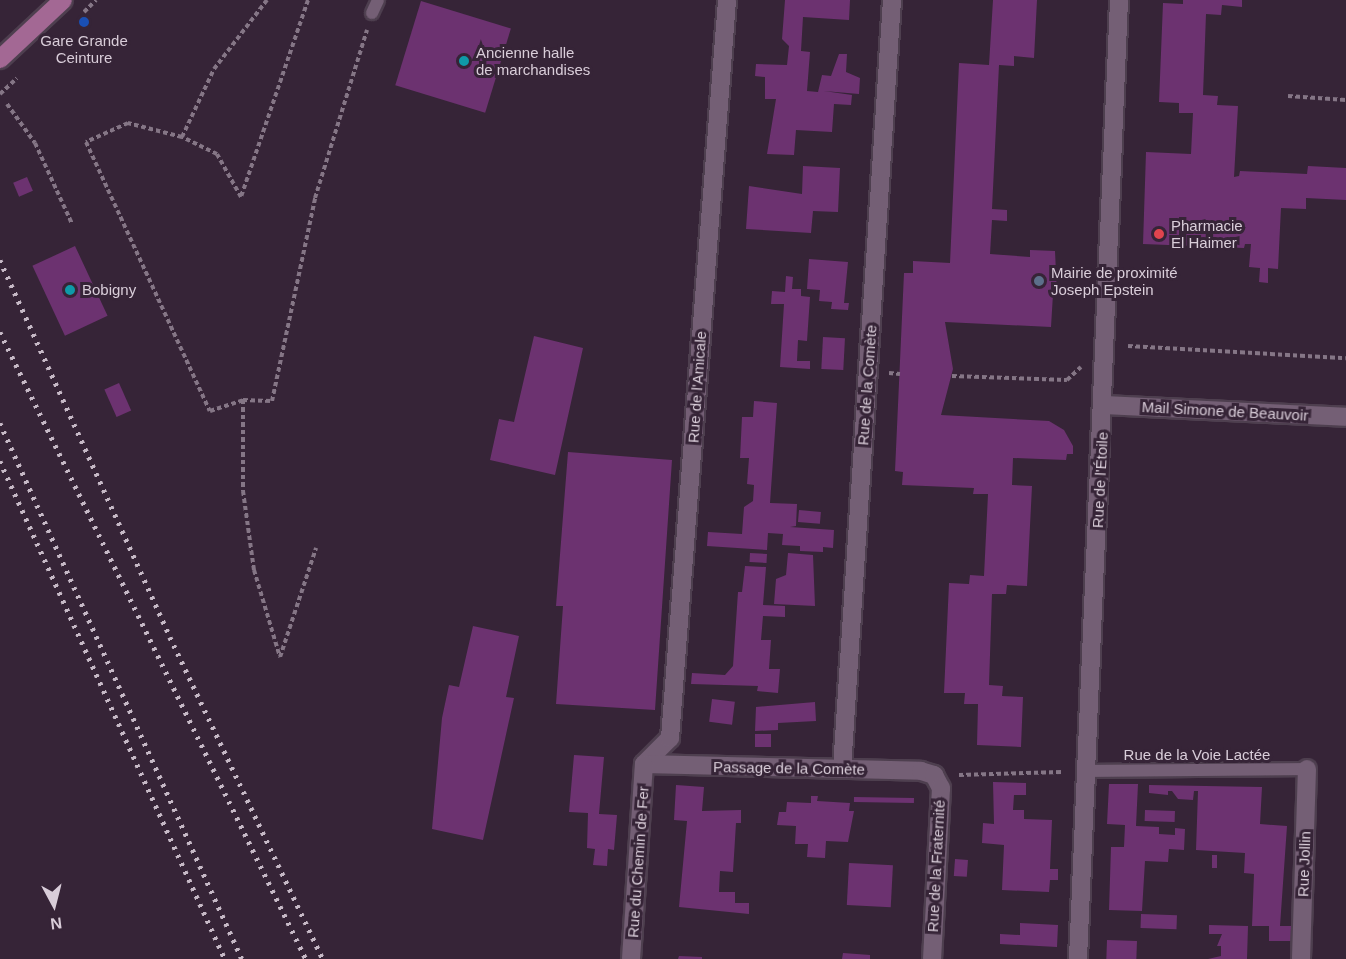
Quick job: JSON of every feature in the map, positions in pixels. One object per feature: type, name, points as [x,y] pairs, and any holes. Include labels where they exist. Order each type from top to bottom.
[{"type":"main road","points":[[0,59],[63,0]]},
{"type":"street","name":"Rue de l'Amicale","points":[[644,764],[670,738],[727,0]]},
{"type":"street","name":"Rue de la Comète","points":[[842,769],[892,0]]},
{"type":"street","name":"Rue de l'Étoile","points":[[1078,959],[1119,0]]},
{"type":"street","name":"Mail Simone de Beauvoir","points":[[1103,405],[1346,417]]},
{"type":"street","name":"Passage de la Comète","points":[[644,764],[921,771],[934,776]]},
{"type":"street","name":"Rue du Chemin de Fer","points":[[631,959],[644,764]]},
{"type":"street","name":"Rue Jollin","points":[[1301,959],[1307,769]]},
{"type":"street","name":"Rue de la Fraternité","points":[[932,959],[941,788],[934,776]]},
{"type":"lane","points":[[372,13],[378,0]]},
{"type":"lane","name":"Rue de la Voie Lactée","points":[[1087,771],[1307,769]]},
{"type":"path","points":[[182,137],[214,69],[267,0]]},
{"type":"path","points":[[308,0],[241,197],[217,154],[182,137],[128,123],[87,142],[210,411],[243,400],[272,401],[315,198],[372,13]]},
{"type":"path","points":[[1288,96],[1346,100]]},
{"type":"path","points":[[7,104],[35,143],[72,224]]},
{"type":"path","points":[[952,376],[1067,380],[1105,345],[1346,358]]},
{"type":"path","points":[[243,400],[243,491],[252,559],[280,657],[316,548]]},
{"type":"path","points":[[934,776],[1087,771]]},
{"type":"building","points":[[785,0],[850,0],[849,20],[803,17],[801,51],[810,52],[807,91],[818,92],[822,75],[831,76],[839,54],[847,54],[846,72],[860,78],[859,94],[824,91],[852,95],[851,105],[834,104],[832,132],[796,130],[794,155],[767,154],[776,99],[765,99],[765,77],[755,76],[756,64],[787,65],[789,46],[782,39]]},
{"type":"building","points":[[993,0],[1037,0],[1034,58],[1014,56],[1014,66],[999,65],[992,209],[1007,210],[1007,221],[992,220],[990,254],[1030,257],[1030,250],[1055,251],[1057,294],[1053,294],[1051,327],[945,322],[953,369],[941,415],[1049,421],[1064,430],[1073,446],[1073,454],[1067,454],[1066,460],[1013,458],[1012,485],[1032,486],[1027,586],[1007,585],[1006,594],[992,594],[989,685],[1003,686],[1002,696],[1023,697],[1021,747],[977,745],[978,704],[964,704],[965,693],[944,693],[949,583],[969,584],[970,575],[984,576],[988,494],[973,494],[974,488],[902,485],[903,472],[895,471],[904,273],[913,273],[913,261],[950,263],[959,63],[989,65]]},
{"type":"building","points":[[1183,0],[1242,0],[1242,7],[1222,5],[1221,15],[1206,14],[1203,95],[1218,96],[1217,105],[1238,106],[1234,177],[1239,176],[1240,171],[1307,174],[1308,166],[1346,168],[1346,200],[1306,198],[1306,209],[1281,208],[1278,269],[1268,268],[1268,283],[1259,282],[1260,268],[1249,267],[1251,244],[1245,244],[1244,248],[1143,244],[1146,152],[1191,154],[1193,113],[1179,113],[1179,103],[1159,102],[1163,3],[1183,4]]},
{"type":"building","name":"Ancienne halle de marchandises","points":[[421,1],[511,28],[485,113],[395,85]]},
{"type":"building","points":[[803,166],[840,168],[838,212],[813,211],[811,233],[746,229],[749,186],[802,194]]},
{"type":"building","points":[[27,177],[33,191],[19,197],[13,183]]},
{"type":"building","name":"Bobigny","points":[[75,246],[108,316],[65,336],[32,266]]},
{"type":"building","points":[[809,259],[848,262],[844,303],[849,303],[848,310],[831,309],[832,302],[819,301],[820,290],[807,289]]},
{"type":"building","points":[[786,276],[793,277],[792,289],[801,289],[801,296],[810,297],[807,341],[798,340],[797,361],[810,361],[810,369],[780,367],[784,304],[771,304],[772,291],[785,292]]},
{"type":"building","points":[[534,336],[583,348],[555,475],[490,460],[499,419],[514,422]]},
{"type":"building","points":[[823,337],[845,338],[843,370],[821,369]]},
{"type":"building","points":[[119,383],[131,410],[117,417],[104,390]]},
{"type":"building","points":[[754,401],[777,403],[770,503],[797,504],[796,526],[790,527],[834,530],[833,548],[823,547],[823,552],[800,551],[800,546],[782,545],[783,534],[768,533],[767,550],[707,546],[708,532],[742,534],[744,507],[753,501],[754,485],[747,484],[749,458],[740,458],[742,417],[753,417]]},
{"type":"building","points":[[568,452],[672,460],[655,710],[556,704],[563,606],[556,606]]},
{"type":"building","points":[[799,510],[821,512],[820,524],[798,522]]},
{"type":"building","points":[[750,553],[767,554],[767,563],[750,562]]},
{"type":"building","points":[[788,553],[813,555],[815,606],[774,604],[776,579],[786,575]]},
{"type":"building","points":[[745,566],[766,567],[763,605],[785,606],[785,617],[763,616],[761,640],[771,640],[769,669],[780,669],[778,693],[757,691],[758,686],[691,684],[692,673],[725,675],[733,666],[738,592],[742,592]]},
{"type":"building","points":[[473,626],[519,636],[506,697],[514,698],[483,840],[432,829],[442,718],[449,685],[459,687]]},
{"type":"building","points":[[712,699],[735,702],[732,725],[709,722]]},
{"type":"building","points":[[815,702],[816,721],[778,723],[778,730],[755,731],[756,707]]},
{"type":"building","points":[[755,734],[771,734],[771,747],[755,747]]},
{"type":"building","points":[[574,755],[604,757],[599,814],[617,815],[614,850],[608,849],[607,866],[593,865],[595,849],[587,848],[588,813],[569,812]]},
{"type":"building","points":[[993,782],[1026,783],[1026,795],[1014,795],[1013,810],[1024,810],[1024,819],[1052,820],[1050,869],[1058,869],[1058,880],[1050,880],[1049,892],[1002,890],[1004,845],[982,843],[983,823],[994,824]]},
{"type":"building","points":[[1109,784],[1138,784],[1136,826],[1159,827],[1159,834],[1175,835],[1175,828],[1185,829],[1184,850],[1169,849],[1168,862],[1145,861],[1142,911],[1109,910],[1111,847],[1124,847],[1125,825],[1107,824]]},
{"type":"building","points":[[676,785],[704,787],[702,811],[741,810],[741,823],[736,823],[733,872],[720,871],[719,892],[735,892],[735,903],[749,903],[749,914],[679,907],[687,821],[674,820]]},
{"type":"building","points":[[1149,785],[1262,787],[1260,824],[1287,826],[1280,926],[1292,926],[1291,941],[1269,941],[1269,926],[1252,926],[1254,874],[1244,873],[1245,853],[1196,850],[1198,791],[1194,791],[1193,800],[1178,799],[1172,791],[1168,791],[1168,795],[1149,793]]},
{"type":"building","points":[[811,796],[818,796],[817,801],[850,803],[849,811],[854,811],[848,842],[826,841],[825,858],[807,857],[808,844],[795,844],[796,826],[777,825],[779,812],[786,812],[787,802],[811,803]]},
{"type":"building","points":[[854,797],[914,798],[914,803],[854,802]]},
{"type":"building","points":[[1145,810],[1175,811],[1175,822],[1145,821]]},
{"type":"building","points":[[1212,855],[1217,855],[1217,868],[1212,868]]},
{"type":"building","points":[[955,859],[968,860],[967,877],[954,876]]},
{"type":"building","points":[[849,863],[893,865],[891,907],[847,905]]},
{"type":"building","points":[[1141,914],[1177,915],[1176,929],[1141,928]]},
{"type":"building","points":[[1020,923],[1058,925],[1057,947],[1000,944],[1000,934],[1020,935]]},
{"type":"building","points":[[1209,925],[1248,926],[1247,959],[1208,959],[1221,956],[1221,946],[1217,946],[1222,934],[1209,934]]},
{"type":"building","points":[[1107,940],[1137,941],[1136,959],[1106,959]]},
{"type":"building","points":[[843,953],[870,955],[870,959],[842,959]]},
{"type":"building","points":[[679,956],[702,957],[702,959],[678,959]]},
{"type":"railway","points":[[0,260],[170,637],[323,959]]},
{"type":"railway","points":[[0,332],[306,959]]},
{"type":"railway","points":[[0,423],[242,959]]},
{"type":"railway","points":[[0,461],[225,959]]},
{"type":"place","name":"Gare Grande Ceinture","points":[[84,22]]},
{"type":"place","name":"Ancienne halle de marchandises","points":[[464,61]]},
{"type":"place","name":"Pharmacie El Haimer","points":[[1159,234]]},
{"type":"place","name":"Mairie de proximité Joseph Epstein","points":[[1039,281]]},
{"type":"place","name":"Bobigny","points":[[70,290]]}]
